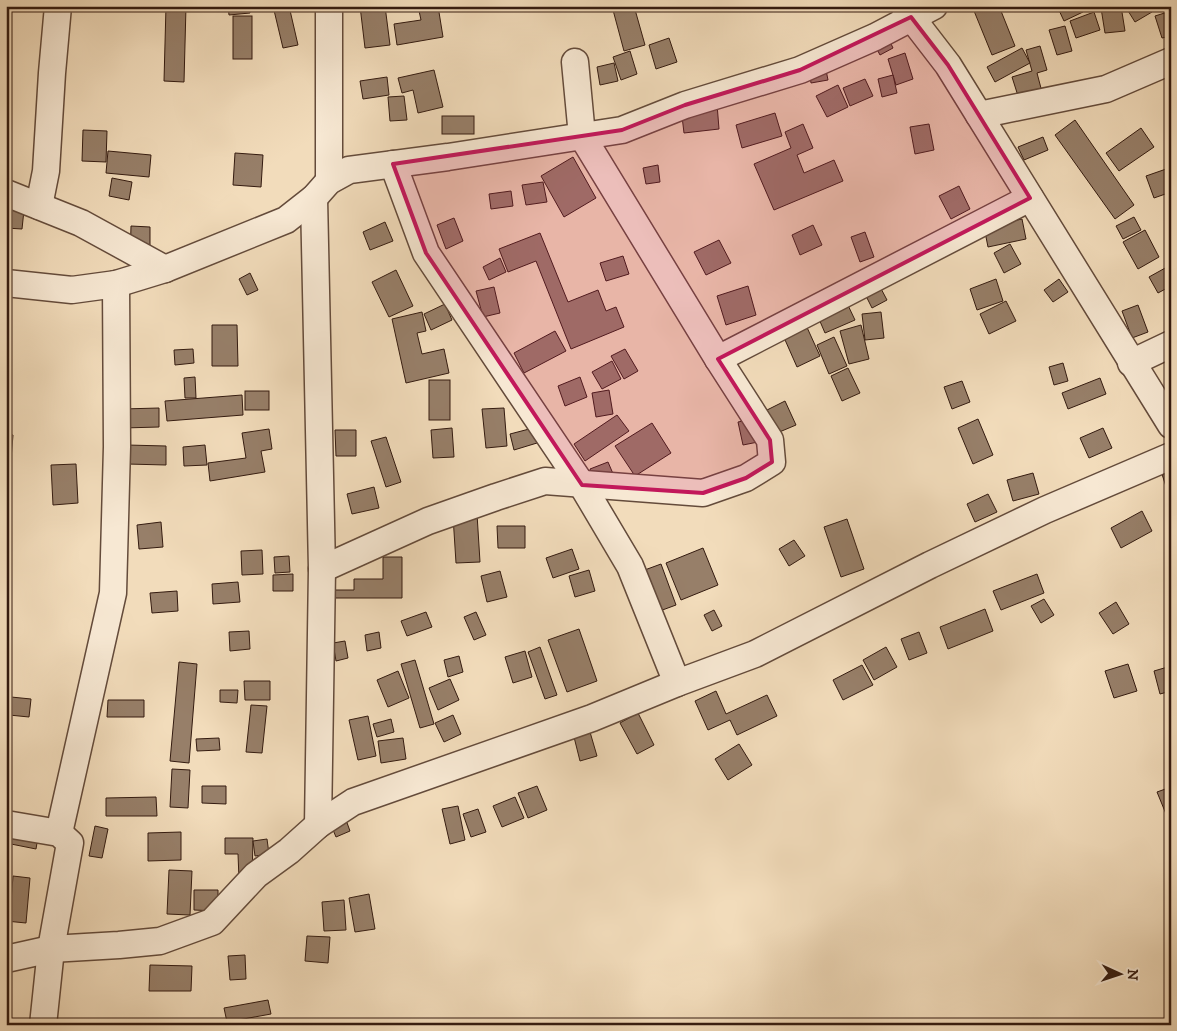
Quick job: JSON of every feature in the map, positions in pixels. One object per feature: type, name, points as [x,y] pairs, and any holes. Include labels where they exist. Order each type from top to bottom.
[{"type":"street","points":[[39,206],[46,171],[58,6]]},
{"type":"street","points":[[318,824],[322,569],[322,190],[329,6]]},
{"type":"street","points":[[6,283],[72,290],[116,284],[166,269],[286,220],[349,170],[622,130],[685,105],[800,70],[875,37],[916,10],[948,65],[1171,424]]},
{"type":"street","points":[[979,115],[1106,89],[1171,61]]},
{"type":"street","points":[[322,569],[428,521],[496,496],[545,482],[703,493],[746,478],[772,462],[770,440],[582,136],[574,62]]},
{"type":"street","points":[[393,164],[426,253],[582,485],[630,566],[677,682]]},
{"type":"street","points":[[6,193],[81,223],[166,269]]},
{"type":"street","points":[[718,358],[1030,198]]},
{"type":"street","points":[[59,833],[113,594],[117,448],[116,284]]},
{"type":"street","points":[[1132,363],[1171,344]]},
{"type":"street","points":[[6,959],[51,948],[160,941],[212,922],[256,875],[289,851],[318,824],[353,802],[592,718],[677,682],[755,654],[930,565],[1045,510],[1171,456]]},
{"type":"street","points":[[6,824],[59,833],[70,843],[51,948],[43,1025]]},
{"type":"highlighted area","points":[[911,17],[948,65],[1030,198],[718,359],[770,440],[772,462],[746,478],[703,493],[582,485],[426,253],[393,164],[622,130],[685,105],[800,70]]},
{"type":"building","points":[[166,6],[186,6],[184,82],[164,81]]},
{"type":"building","points":[[228,6],[249,6],[250,13],[229,15]]},
{"type":"building","points":[[273,6],[289,6],[298,45],[283,48]]},
{"type":"building","points":[[360,6],[385,6],[390,45],[365,48]]},
{"type":"building","points":[[418,6],[438,6],[443,37],[397,45],[394,24],[421,20]]},
{"type":"building","points":[[625,6],[634,6],[645,45],[624,51],[613,10]]},
{"type":"building","points":[[972,6],[999,6],[1015,46],[992,55]]},
{"type":"building","points":[[1057,6],[1081,6],[1083,12],[1064,21]]},
{"type":"building","points":[[1121,6],[1125,31],[1105,33],[1101,8]]},
{"type":"building","points":[[1125,6],[1149,6],[1152,12],[1135,22]]},
{"type":"building","points":[[1171,11],[1171,36],[1162,38],[1155,16]]},
{"type":"building","points":[[1094,12],[1100,30],[1076,38],[1070,21]]},
{"type":"building","points":[[233,16],[252,16],[252,59],[233,59]]},
{"type":"building","points":[[1065,26],[1072,51],[1057,55],[1049,30]]},
{"type":"building","points":[[884,29],[893,48],[880,55],[870,36]]},
{"type":"building","points":[[6,31],[11,31],[9,52],[6,52]]},
{"type":"building","points":[[669,38],[677,62],[656,69],[649,45]]},
{"type":"building","points":[[1040,46],[1047,70],[1037,73],[1042,92],[1019,99],[1012,77],[1032,71],[1026,50]]},
{"type":"building","points":[[1022,48],[1030,63],[995,82],[987,67]]},
{"type":"building","points":[[630,51],[637,74],[621,80],[613,57]]},
{"type":"building","points":[[905,53],[913,79],[896,85],[888,59]]},
{"type":"building","points":[[824,60],[828,80],[811,83],[808,63]]},
{"type":"building","points":[[614,63],[618,81],[600,85],[597,67]]},
{"type":"building","points":[[434,70],[443,107],[418,113],[413,90],[402,93],[398,78]]},
{"type":"building","points":[[893,75],[897,93],[882,97],[878,79]]},
{"type":"building","points":[[387,77],[389,95],[363,99],[360,81]]},
{"type":"building","points":[[865,79],[873,96],[850,106],[843,88]]},
{"type":"building","points":[[838,85],[848,107],[827,117],[816,96]]},
{"type":"building","points":[[404,96],[407,120],[390,121],[388,97]]},
{"type":"building","points":[[717,104],[719,129],[684,133],[681,108]]},
{"type":"building","points":[[775,113],[782,136],[742,148],[736,125]]},
{"type":"building","points":[[442,116],[474,116],[474,134],[442,134]]},
{"type":"building","points":[[6,117],[10,118],[8,137],[6,136]]},
{"type":"building","points":[[1075,120],[1134,205],[1115,219],[1055,135]]},
{"type":"building","points":[[803,124],[813,148],[797,155],[804,173],[834,160],[843,181],[774,210],[754,164],[791,148],[785,132]]},
{"type":"building","points":[[929,124],[934,150],[915,154],[910,127]]},
{"type":"building","points":[[1141,128],[1154,147],[1119,171],[1106,153]]},
{"type":"building","points":[[83,130],[107,131],[106,162],[82,161]]},
{"type":"building","points":[[1043,137],[1048,150],[1024,160],[1018,147]]},
{"type":"building","points":[[108,151],[151,155],[149,177],[106,173]]},
{"type":"building","points":[[235,153],[263,155],[261,187],[233,185]]},
{"type":"building","points":[[573,157],[596,198],[564,217],[541,176]]},
{"type":"building","points":[[658,165],[660,182],[646,184],[643,168]]},
{"type":"building","points":[[1169,168],[1171,192],[1154,198],[1146,176]]},
{"type":"building","points":[[112,178],[132,182],[129,200],[109,196]]},
{"type":"building","points":[[543,182],[547,202],[526,205],[522,185]]},
{"type":"building","points":[[959,186],[970,209],[951,219],[939,196]]},
{"type":"building","points":[[511,191],[513,206],[491,209],[489,194]]},
{"type":"building","points":[[6,208],[24,210],[22,229],[6,228]]},
{"type":"building","points":[[1134,217],[1141,230],[1123,239],[1116,226]]},
{"type":"building","points":[[454,218],[463,241],[446,249],[437,225]]},
{"type":"building","points":[[1022,219],[1026,239],[988,247],[984,227]]},
{"type":"building","points":[[385,222],[393,241],[370,250],[363,232]]},
{"type":"building","points":[[813,225],[822,245],[800,255],[792,235]]},
{"type":"building","points":[[131,226],[150,227],[150,263],[130,263]]},
{"type":"building","points":[[1145,230],[1159,257],[1138,269],[1123,242]]},
{"type":"building","points":[[865,232],[874,257],[860,262],[851,237]]},
{"type":"building","points":[[540,233],[568,302],[598,290],[606,311],[616,307],[624,327],[571,349],[536,261],[508,272],[499,249]]},
{"type":"building","points":[[719,240],[731,263],[706,275],[694,252]]},
{"type":"building","points":[[1010,244],[1021,264],[1004,273],[994,253]]},
{"type":"building","points":[[623,256],[629,274],[606,281],[600,263]]},
{"type":"building","points":[[500,258],[506,272],[489,280],[483,267]]},
{"type":"building","points":[[1167,267],[1171,274],[1171,286],[1158,293],[1149,277]]},
{"type":"building","points":[[396,270],[413,306],[389,317],[372,282]]},
{"type":"building","points":[[250,273],[258,290],[247,295],[239,279]]},
{"type":"building","points":[[996,279],[1003,301],[977,310],[970,289]]},
{"type":"building","points":[[1059,279],[1068,292],[1053,302],[1044,290]]},
{"type":"building","points":[[878,283],[887,300],[872,308],[863,290]]},
{"type":"building","points":[[748,286],[756,315],[726,325],[717,296]]},
{"type":"building","points":[[494,287],[500,313],[483,317],[476,291]]},
{"type":"building","points":[[845,299],[855,320],[825,333],[816,312]]},
{"type":"building","points":[[1006,301],[1016,321],[989,334],[980,314]]},
{"type":"building","points":[[445,304],[452,320],[431,330],[424,314]]},
{"type":"building","points":[[1138,305],[1148,332],[1132,338],[1122,311]]},
{"type":"building","points":[[422,312],[426,331],[417,333],[422,354],[444,349],[449,373],[406,383],[392,319]]},
{"type":"building","points":[[881,312],[884,338],[865,340],[862,314]]},
{"type":"building","points":[[805,323],[820,356],[797,367],[782,333]]},
{"type":"building","points":[[212,325],[237,325],[238,366],[212,366]]},
{"type":"building","points":[[861,325],[869,359],[849,364],[840,331]]},
{"type":"building","points":[[555,331],[566,351],[524,373],[514,353]]},
{"type":"building","points":[[834,337],[847,366],[829,374],[817,345]]},
{"type":"building","points":[[193,349],[194,363],[175,365],[174,350]]},
{"type":"building","points":[[625,349],[638,371],[624,379],[611,356]]},
{"type":"building","points":[[612,361],[621,379],[602,389],[592,372]]},
{"type":"building","points":[[1063,363],[1068,381],[1054,385],[1049,367]]},
{"type":"building","points":[[848,368],[860,393],[842,401],[831,376]]},
{"type":"building","points":[[195,377],[196,398],[185,398],[184,378]]},
{"type":"building","points":[[580,377],[587,397],[565,406],[558,386]]},
{"type":"building","points":[[1100,378],[1106,394],[1068,409],[1062,393]]},
{"type":"building","points":[[429,380],[450,380],[450,420],[429,420]]},
{"type":"building","points":[[962,381],[970,402],[952,409],[944,387]]},
{"type":"building","points":[[609,390],[613,414],[596,417],[592,393]]},
{"type":"building","points":[[245,391],[269,391],[269,410],[245,410]]},
{"type":"building","points":[[242,395],[243,415],[167,421],[165,401]]},
{"type":"building","points":[[785,401],[796,425],[777,433],[767,410]]},
{"type":"building","points":[[159,408],[159,427],[123,428],[122,409]]},
{"type":"building","points":[[504,408],[507,446],[486,448],[482,409]]},
{"type":"building","points":[[617,415],[629,431],[585,461],[574,444]]},
{"type":"building","points":[[753,419],[758,442],[743,445],[738,422]]},
{"type":"building","points":[[978,419],[993,455],[973,464],[958,428]]},
{"type":"building","points":[[652,423],[671,453],[635,476],[615,446]]},
{"type":"building","points":[[452,428],[454,457],[433,458],[431,430]]},
{"type":"building","points":[[533,428],[537,443],[514,450],[510,434]]},
{"type":"building","points":[[1103,428],[1112,448],[1089,458],[1080,438]]},
{"type":"building","points":[[269,429],[272,449],[261,451],[265,472],[210,481],[208,463],[246,458],[242,433]]},
{"type":"building","points":[[335,430],[356,430],[356,456],[336,456]]},
{"type":"building","points":[[6,434],[13,435],[11,459],[6,458]]},
{"type":"building","points":[[386,437],[401,482],[386,487],[371,441]]},
{"type":"building","points":[[127,445],[166,446],[166,465],[127,464]]},
{"type":"building","points":[[205,445],[207,465],[184,466],[183,447]]},
{"type":"building","points":[[608,462],[614,476],[596,484],[590,469]]},
{"type":"building","points":[[76,464],[78,503],[53,505],[51,465]]},
{"type":"building","points":[[1171,464],[1171,502],[1160,468]]},
{"type":"building","points":[[1033,473],[1039,494],[1013,501],[1007,480]]},
{"type":"building","points":[[374,487],[379,508],[352,514],[347,494]]},
{"type":"building","points":[[988,494],[997,512],[975,522],[967,504]]},
{"type":"building","points":[[1142,511],[1152,531],[1121,548],[1111,528]]},
{"type":"building","points":[[477,514],[480,562],[456,563],[453,516]]},
{"type":"building","points":[[847,519],[864,569],[841,577],[824,527]]},
{"type":"building","points":[[161,522],[163,547],[139,549],[137,525]]},
{"type":"building","points":[[497,526],[525,526],[525,548],[498,548]]},
{"type":"building","points":[[794,540],[805,556],[789,566],[779,549]]},
{"type":"building","points":[[703,548],[718,585],[681,600],[666,563]]},
{"type":"building","points":[[572,549],[579,569],[553,578],[546,558]]},
{"type":"building","points":[[262,550],[263,574],[242,575],[241,551]]},
{"type":"building","points":[[289,556],[290,572],[275,573],[274,557]]},
{"type":"building","points":[[383,557],[402,557],[402,598],[332,598],[332,590],[354,590],[354,579],[383,579]]},
{"type":"building","points":[[661,564],[676,605],[657,612],[642,571]]},
{"type":"building","points":[[589,570],[595,591],[575,597],[569,576]]},
{"type":"building","points":[[500,571],[507,597],[487,602],[481,576]]},
{"type":"building","points":[[293,574],[293,591],[273,591],[273,575]]},
{"type":"building","points":[[1037,574],[1044,593],[1001,610],[993,591]]},
{"type":"building","points":[[238,582],[240,602],[213,604],[212,584]]},
{"type":"building","points":[[177,591],[178,611],[152,613],[150,593]]},
{"type":"building","points":[[1044,599],[1054,615],[1041,623],[1031,606]]},
{"type":"building","points":[[1116,602],[1129,624],[1113,634],[1099,613]]},
{"type":"building","points":[[985,609],[993,631],[948,649],[940,627]]},
{"type":"building","points":[[714,610],[722,626],[712,631],[704,615]]},
{"type":"building","points":[[426,612],[432,627],[407,636],[401,621]]},
{"type":"building","points":[[476,612],[486,635],[474,640],[464,617]]},
{"type":"building","points":[[579,629],[597,681],[567,692],[548,640]]},
{"type":"building","points":[[249,631],[250,649],[230,651],[229,632]]},
{"type":"building","points":[[379,632],[381,648],[367,651],[365,635]]},
{"type":"building","points":[[919,632],[927,653],[909,660],[901,639]]},
{"type":"building","points":[[345,641],[348,658],[336,661],[333,643]]},
{"type":"building","points":[[540,647],[557,695],[545,699],[528,652]]},
{"type":"building","points":[[886,647],[897,667],[874,680],[863,660]]},
{"type":"building","points":[[525,651],[532,677],[513,683],[505,657]]},
{"type":"building","points":[[459,656],[463,672],[448,677],[444,660]]},
{"type":"building","points":[[415,660],[434,724],[420,728],[401,664]]},
{"type":"building","points":[[179,662],[197,664],[189,763],[170,761]]},
{"type":"building","points":[[1128,664],[1137,691],[1114,698],[1105,671]]},
{"type":"building","points":[[862,665],[873,685],[843,700],[833,680]]},
{"type":"building","points":[[1171,666],[1171,691],[1160,694],[1154,671]]},
{"type":"building","points":[[398,671],[409,698],[388,707],[377,680]]},
{"type":"building","points":[[450,679],[459,700],[438,710],[429,688]]},
{"type":"building","points":[[244,681],[270,681],[270,700],[245,700]]},
{"type":"building","points":[[220,690],[238,690],[237,703],[220,702]]},
{"type":"building","points":[[716,691],[726,714],[767,695],[777,716],[737,735],[730,720],[708,730],[695,701]]},
{"type":"building","points":[[11,697],[31,699],[29,717],[9,715]]},
{"type":"building","points":[[108,700],[144,700],[144,717],[107,717]]},
{"type":"building","points":[[251,705],[267,706],[262,753],[246,752]]},
{"type":"building","points":[[638,713],[654,745],[637,754],[620,723]]},
{"type":"building","points":[[453,715],[461,734],[444,742],[435,723]]},
{"type":"building","points":[[368,716],[376,756],[358,760],[349,720]]},
{"type":"building","points":[[391,719],[394,732],[377,737],[373,724]]},
{"type":"building","points":[[590,732],[597,756],[580,761],[574,737]]},
{"type":"building","points":[[219,738],[220,750],[197,751],[196,739]]},
{"type":"building","points":[[403,738],[406,759],[381,763],[378,741]]},
{"type":"building","points":[[739,744],[752,765],[728,780],[715,759]]},
{"type":"building","points":[[172,769],[190,770],[188,808],[170,807]]},
{"type":"building","points":[[202,786],[226,786],[226,804],[202,803]]},
{"type":"building","points":[[537,786],[547,810],[528,818],[518,793]]},
{"type":"building","points":[[1171,787],[1171,812],[1166,814],[1157,792]]},
{"type":"building","points":[[156,797],[157,816],[106,816],[106,798]]},
{"type":"building","points":[[515,797],[524,818],[502,827],[493,806]]},
{"type":"building","points":[[458,806],[465,840],[450,844],[442,809]]},
{"type":"building","points":[[478,809],[486,832],[471,837],[463,814]]},
{"type":"building","points":[[346,820],[350,831],[336,837],[331,825]]},
{"type":"building","points":[[6,825],[39,831],[36,849],[6,843]]},
{"type":"building","points":[[95,826],[108,829],[102,858],[89,856]]},
{"type":"building","points":[[181,832],[181,860],[148,861],[148,833]]},
{"type":"building","points":[[225,838],[253,838],[252,879],[239,879],[238,854],[225,854]]},
{"type":"building","points":[[267,839],[269,854],[255,856],[253,841]]},
{"type":"building","points":[[169,870],[192,871],[190,915],[167,914]]},
{"type":"building","points":[[13,876],[30,878],[26,923],[6,921],[6,902],[11,902]]},
{"type":"building","points":[[194,890],[218,890],[218,911],[194,910]]},
{"type":"building","points":[[369,894],[375,929],[355,932],[349,898]]},
{"type":"building","points":[[344,900],[346,930],[324,931],[322,902]]},
{"type":"building","points":[[307,936],[330,937],[328,963],[305,961]]},
{"type":"building","points":[[245,955],[246,979],[230,980],[228,956]]},
{"type":"building","points":[[150,965],[192,966],[191,991],[149,991]]},
{"type":"building","points":[[268,1000],[271,1014],[227,1022],[224,1008]]}]
